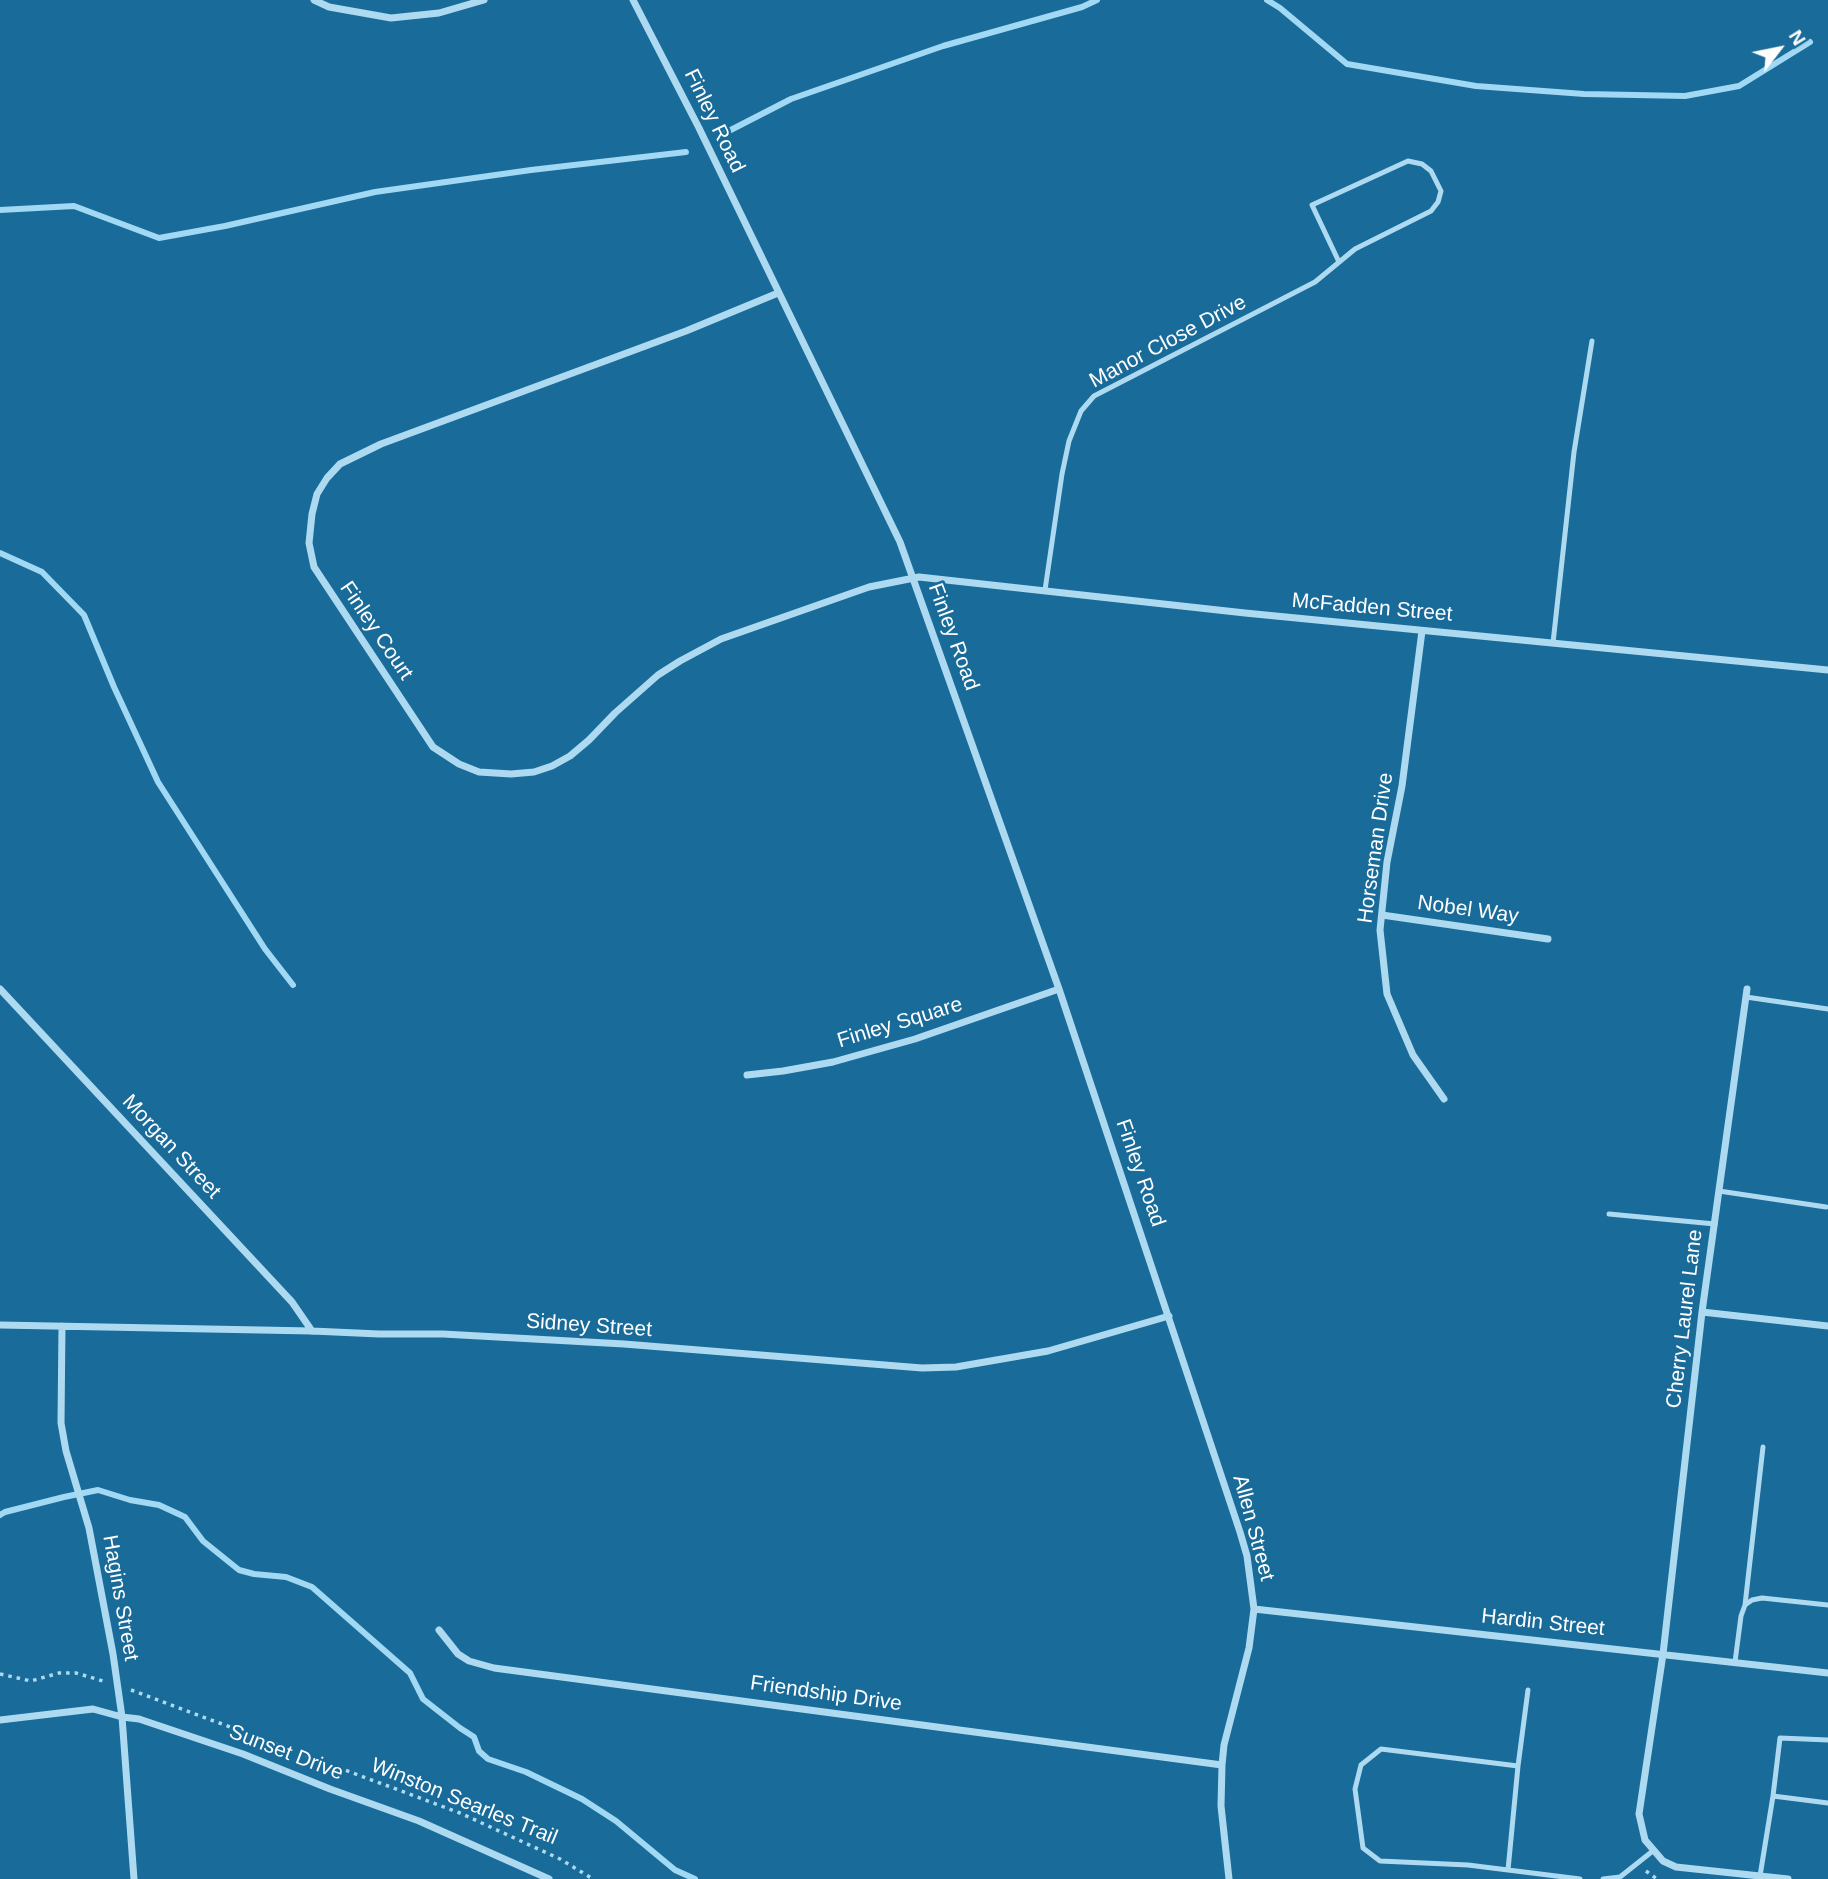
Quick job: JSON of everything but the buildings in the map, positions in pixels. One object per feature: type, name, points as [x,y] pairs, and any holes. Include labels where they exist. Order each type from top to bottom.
[{"type":"street","points":[[314,0],[329,7],[391,18],[439,13],[484,0]]},
{"type":"street","name":"Finley Road","points":[[633,0],[699,128],[900,542],[1059,989],[1169,1316]]},
{"type":"street","name":"Finley Court","points":[[778,293],[686,331],[381,443],[340,464],[317,494],[309,543],[314,567],[433,747],[459,764],[478,772],[512,774],[534,772],[570,756],[658,675],[680,660],[721,639],[869,587],[913,578]]},
{"type":"street","name":"McFadden Street","points":[[913,578],[1828,670]]},
{"type":"street","name":"Horseman Drive","points":[[1422,631],[1402,786],[1387,862],[1380,930],[1387,994],[1413,1055],[1444,1099]]},
{"type":"street","name":"Nobel Way","points":[[1382,915],[1548,939]]},
{"type":"street","name":"Morgan Street","points":[[0,989],[292,1302],[313,1331]]},
{"type":"street","name":"Finley Square","points":[[747,1075],[833,1062],[915,1040],[1059,989]]},
{"type":"street","name":"Cherry Laurel Lane","points":[[1654,1850],[1643,1834],[1639,1814],[1663,1654],[1702,1312],[1746,993]]},
{"type":"street","points":[[1702,1312],[1828,1326]]},
{"type":"street","name":"Sidney Street","points":[[0,1325],[443,1334],[624,1344],[874,1365],[945,1368],[1048,1351],[1169,1316]]},
{"type":"street","name":"Allen Street","points":[[1169,1316],[1247,1556],[1254,1609],[1249,1648],[1224,1745],[1222,1765],[1221,1806],[1229,1879]]},
{"type":"street","name":"Hagins Street","points":[[62,1326],[61,1423],[98,1573],[117,1685],[122,1717],[134,1879]]},
{"type":"street","name":"Hardin Street","points":[[1254,1609],[1828,1673]]},
{"type":"street","name":"Friendship Drive","points":[[439,1630],[458,1654],[469,1661],[494,1668],[1222,1765]]},
{"type":"street","name":"Sunset Drive","points":[[0,1720],[93,1709],[139,1719],[243,1754],[419,1821],[549,1879]]},
{"type":"street","points":[[1654,1850],[1663,1861],[1676,1867],[1788,1879]]},
{"type":"lane","name":"Manor Close Drive","points":[[1045,590],[1069,441],[1081,411],[1094,396],[1315,282],[1339,262],[1354,249],[1431,211],[1438,202],[1441,191],[1430,171],[1422,164],[1408,161],[1312,205],[1339,262]]},
{"type":"lane","points":[[1553,643],[1574,452],[1592,341]]},
{"type":"lane","points":[[1746,993],[1828,1009]]},
{"type":"lane","points":[[1719,1191],[1826,1207]]},
{"type":"lane","points":[[1609,1213],[1714,1224]]},
{"type":"lane","points":[[1735,1662],[1745,1605],[1763,1447]]},
{"type":"lane","points":[[1745,1605],[1762,1598],[1828,1605]]},
{"type":"lane","points":[[1508,1870],[1528,1690]]},
{"type":"lane","points":[[1760,1877],[1780,1738],[1828,1740]]},
{"type":"lane","points":[[1518,1766],[1381,1749],[1361,1765],[1355,1789],[1363,1848],[1380,1861],[1468,1865],[1580,1879]]},
{"type":"lane","points":[[1773,1796],[1828,1803]]},
{"type":"lane","points":[[1603,1879],[1620,1877],[1654,1850]]},
{"type":"path","name":"Winston Searles Trail","points":[[0,1674],[31,1681],[60,1673],[76,1673],[117,1685],[460,1813],[560,1858],[593,1879]]},
{"type":"waterway","points":[[721,135],[791,99],[943,46],[1082,7],[1097,0]]},
{"type":"waterway","points":[[1267,0],[1347,64],[1476,86],[1584,94],[1685,96],[1739,86],[1810,42]]},
{"type":"waterway","points":[[0,210],[74,206],[159,238],[375,192],[686,152]]},
{"type":"waterway","points":[[0,553],[42,572],[84,615],[158,782],[265,949],[293,985]]},
{"type":"waterway","points":[[0,1515],[98,1490],[159,1505],[185,1517],[203,1541],[239,1570],[286,1577],[312,1587],[410,1673],[423,1699],[474,1737],[479,1751],[488,1759],[526,1772],[582,1799],[616,1821],[675,1870],[695,1879]]}]
